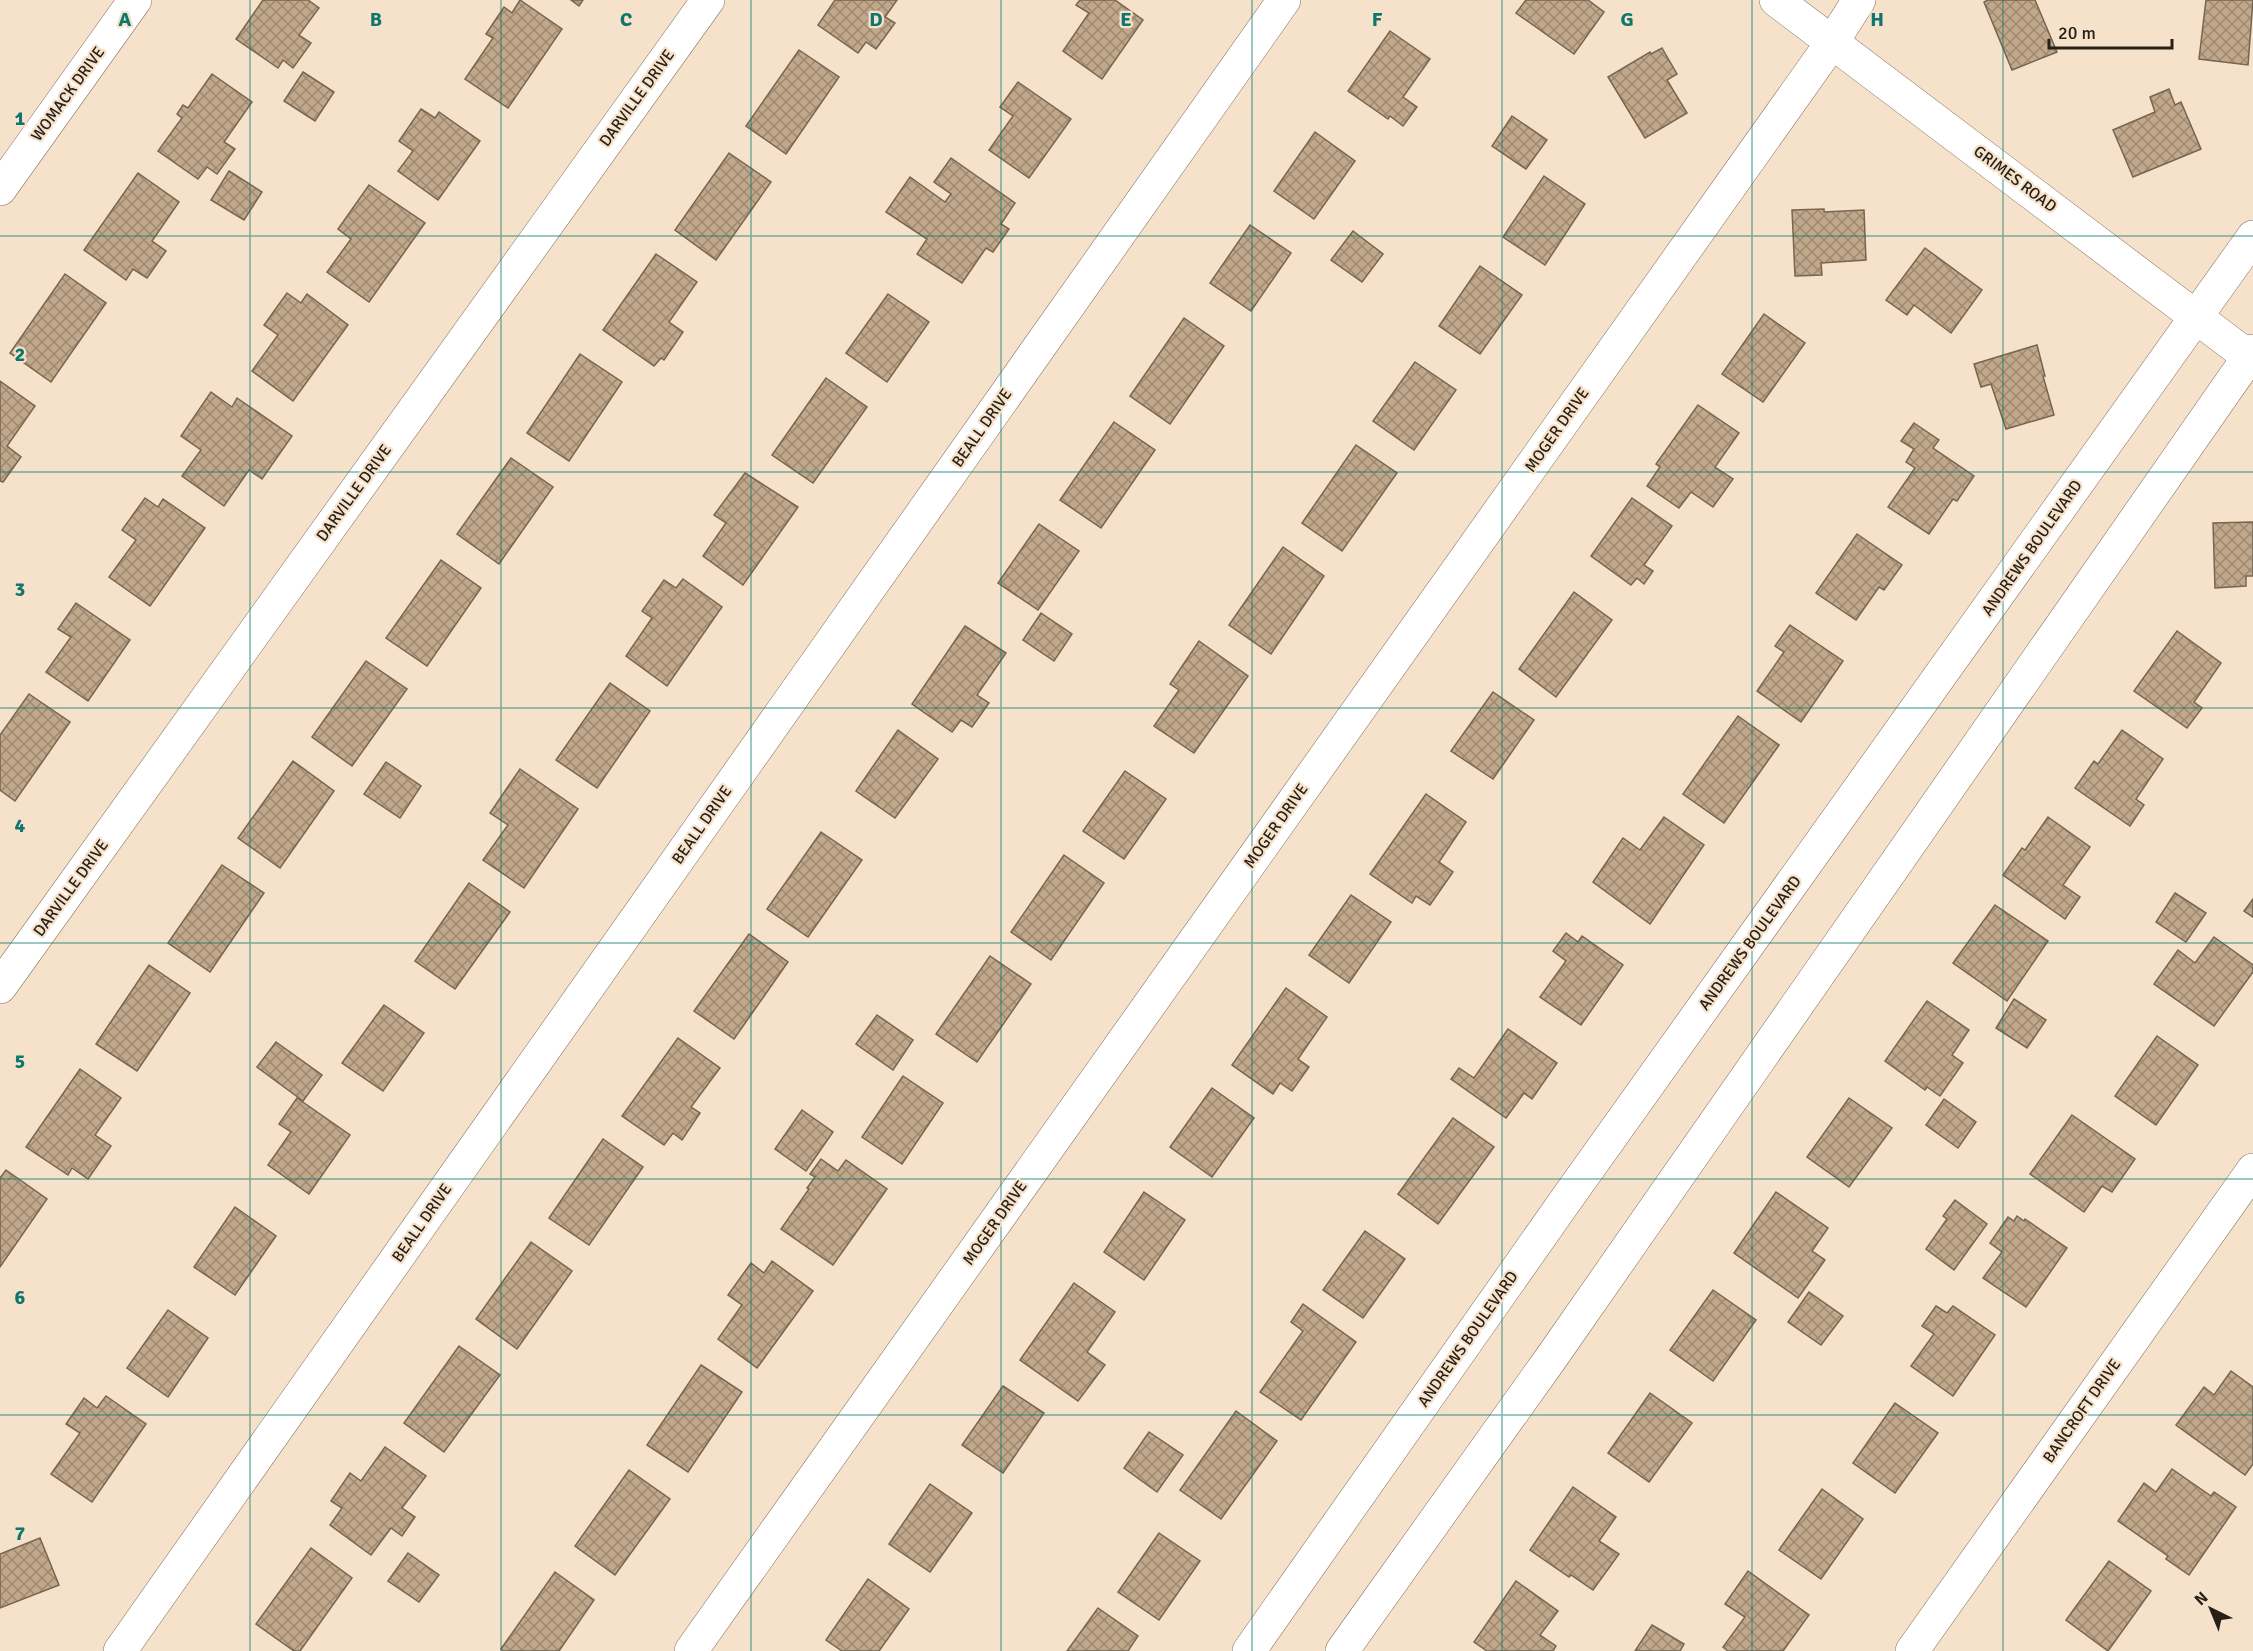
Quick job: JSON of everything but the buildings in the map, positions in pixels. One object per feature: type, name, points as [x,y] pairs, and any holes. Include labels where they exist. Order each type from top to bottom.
[{"type":"street","name":"WOMACK DRIVE","points":[[0,189],[135,0]]},
{"type":"street","name":"DARVILLE DRIVE","points":[[0,987],[708,0]]},
{"type":"street","name":"BEALL DRIVE","points":[[120,1651],[1284,0]]},
{"type":"street","name":"GRIMES ROAD","points":[[1776,0],[2196,317],[2252,356]]},
{"type":"street","name":"MOGER DRIVE","points":[[691,1651],[1833,41],[1859,0]]},
{"type":"street","name":"ANDREWS BOULEVARD","points":[[1249,1651],[1561,1207],[2253,237]]},
{"type":"street","points":[[1342,1651],[1549,1361],[2252,356]]},
{"type":"street","name":"BANCROFT DRIVE","points":[[1912,1651],[2253,1170]]}]
